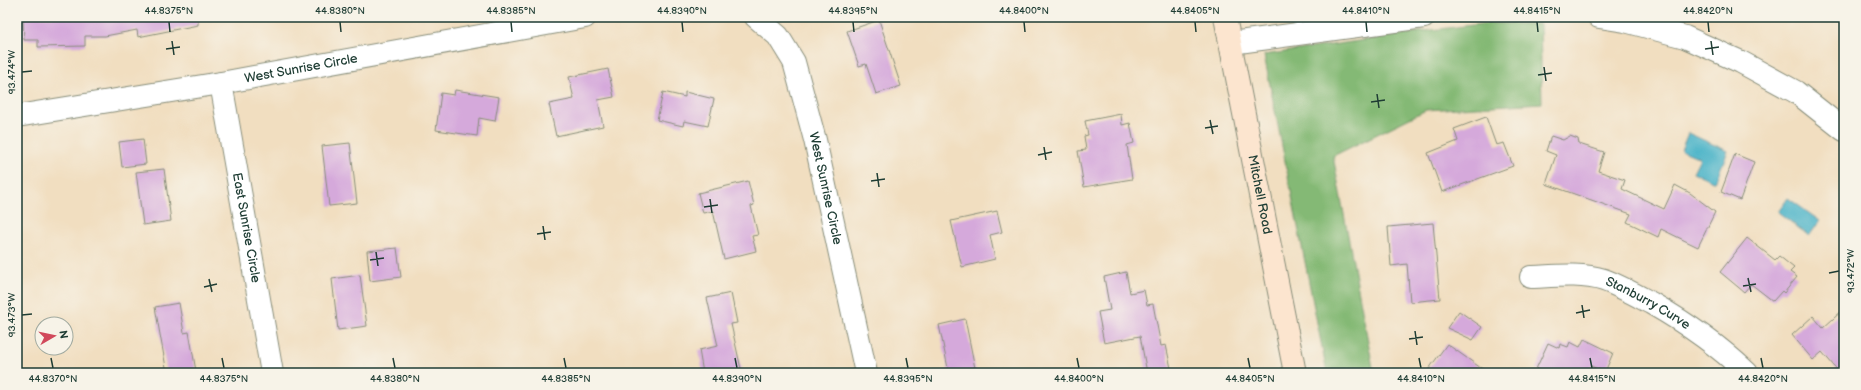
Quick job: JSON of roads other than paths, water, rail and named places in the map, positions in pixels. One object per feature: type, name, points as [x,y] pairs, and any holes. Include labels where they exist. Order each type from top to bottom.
[{"type":"main road","name":"Mitchell Road","points":[[1225,17],[1296,373]]},
{"type":"street","name":"West Sunrise Circle","points":[[17,116],[221,83],[585,17]]},
{"type":"street","name":"West Sunrise Circle","points":[[756,17],[778,36],[794,62],[816,140],[866,373]]},
{"type":"street","points":[[1231,43],[1424,17]]},
{"type":"street","points":[[1598,17],[1625,21],[1685,37],[1741,62],[1796,92],[1844,130]]},
{"type":"street","name":"East Sunrise Circle","points":[[221,83],[272,373]]},
{"type":"street","name":"Stanburry Curve","points":[[1531,277],[1568,275],[1604,280],[1637,295],[1686,323],[1732,358],[1747,373]]},
{"type":"water","points":[[1688,133],[1728,151],[1715,182],[1693,172],[1700,158],[1681,150]]},
{"type":"water","points":[[1788,198],[1820,221],[1809,236],[1778,212]]}]
